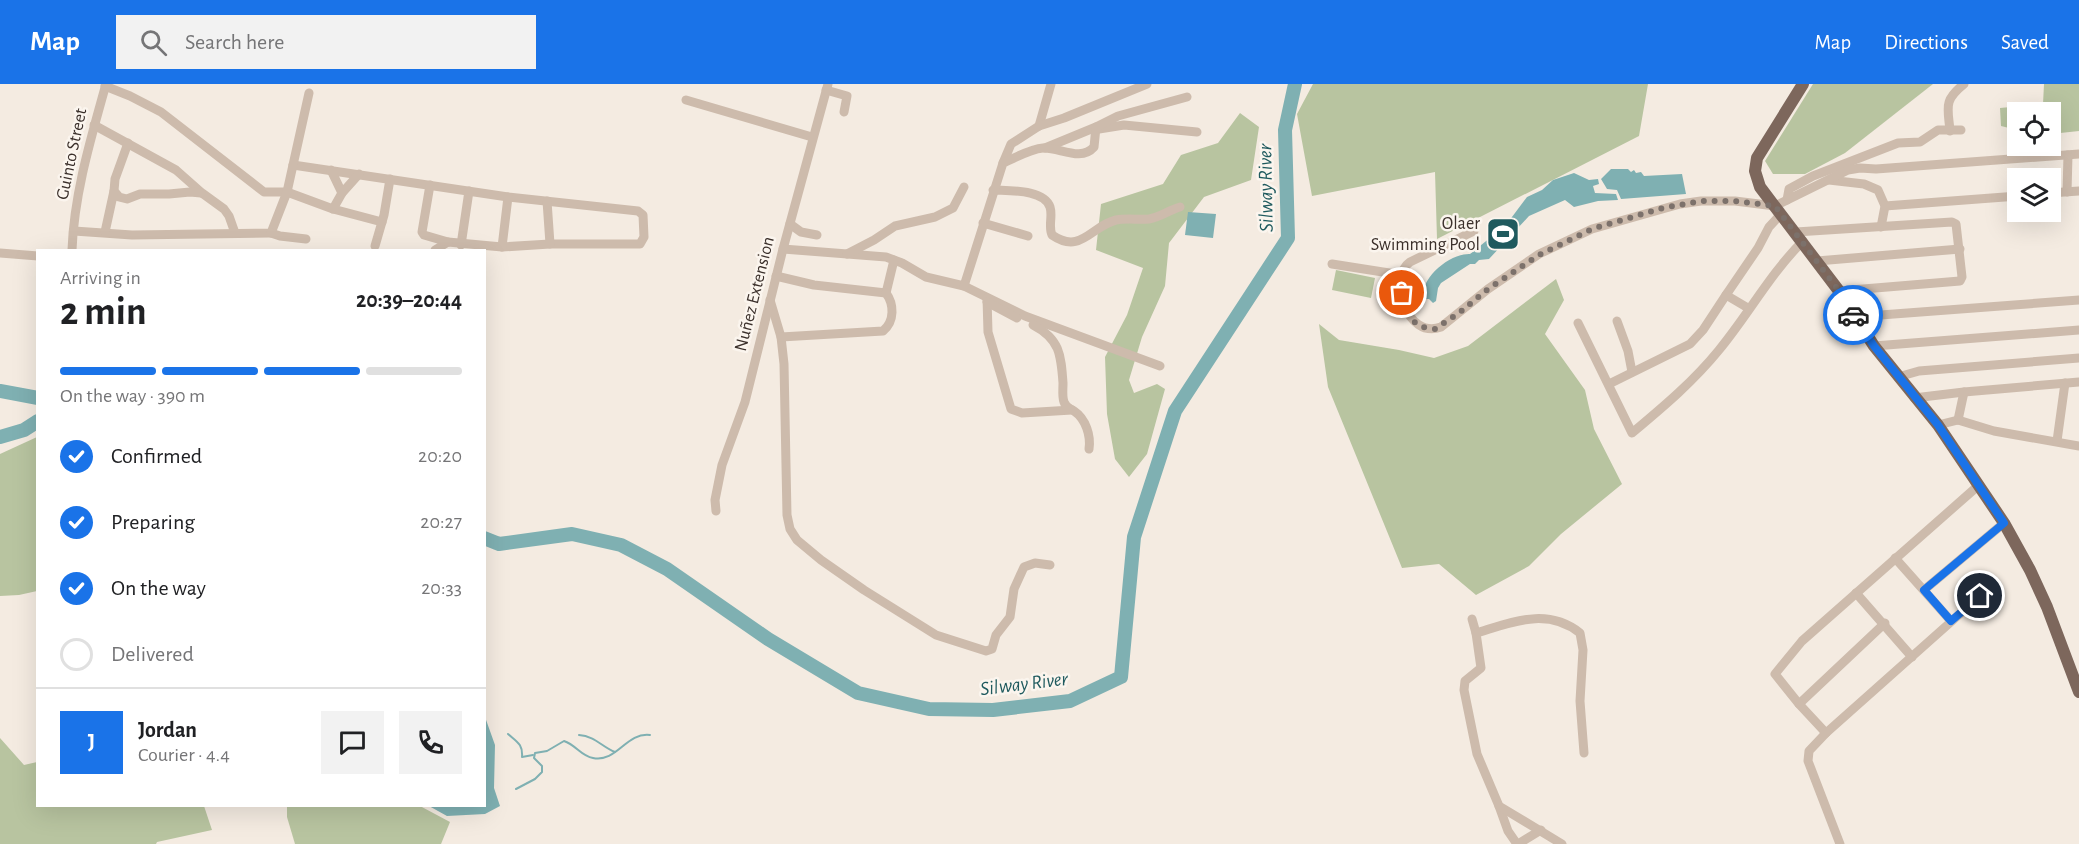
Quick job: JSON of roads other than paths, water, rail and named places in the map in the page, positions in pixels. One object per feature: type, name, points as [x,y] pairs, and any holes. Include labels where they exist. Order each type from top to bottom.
[{"type":"main road","points":[[1803,84],[1761,151],[1755,171],[1760,187],[1839,291],[1874,346],[1938,425],[2004,523],[2043,598],[2079,692]]},
{"type":"street","points":[[1039,126],[1051,84]]},
{"type":"street","points":[[964,286],[993,190],[1011,144],[1039,126],[1147,84]]},
{"type":"street","points":[[1950,130],[1946,110],[1953,95],[1964,84]]},
{"type":"street","points":[[106,85],[161,112],[264,192],[287,192],[333,209],[382,222]]},
{"type":"street","name":"Guinto Street","points":[[70,249],[82,177],[106,85]]},
{"type":"street","points":[[827,87],[847,96],[844,112]]},
{"type":"street","name":"Nuñez Extension","points":[[716,511],[715,500],[722,465],[745,402],[812,137],[827,87]]},
{"type":"street","points":[[271,233],[287,192],[309,93]]},
{"type":"street","points":[[1003,163],[1096,128],[1118,116],[1187,97]]},
{"type":"street","points":[[686,100],[812,137]]},
{"type":"street","points":[[94,125],[176,170],[224,209],[235,233]]},
{"type":"street","points":[[1096,128],[1131,125],[1197,132]]},
{"type":"street","points":[[1045,148],[1087,153],[1094,147],[1096,128]]},
{"type":"street","points":[[1787,200],[1789,189],[1813,176],[1898,143],[1920,142],[1938,130],[1961,130]]},
{"type":"street","points":[[105,232],[115,179],[128,143]]},
{"type":"street","points":[[1609,384],[1664,358],[1696,339],[1758,248],[1778,210],[1787,200],[1848,170],[2079,154]]},
{"type":"street","points":[[2067,192],[2068,155]]},
{"type":"street","points":[[293,165],[358,174],[390,179],[430,185],[508,197],[638,211],[643,215],[644,237],[640,244],[550,244],[502,247],[448,242],[424,235],[422,232],[430,185]]},
{"type":"street","points":[[1876,169],[1878,190],[1885,206],[1881,227]]},
{"type":"street","points":[[331,170],[342,192]]},
{"type":"street","points":[[333,209],[342,192],[358,174]]},
{"type":"street","points":[[375,246],[390,179]]},
{"type":"street","points":[[1829,180],[1857,183],[1878,190]]},
{"type":"street","points":[[846,255],[895,226],[935,217],[953,208],[964,187]]},
{"type":"street","points":[[993,190],[1031,194],[1042,198],[1050,209],[1052,235],[1066,241],[1083,240],[1102,226],[1115,220],[1150,219],[1180,207]]},
{"type":"street","points":[[114,191],[119,197],[127,199],[140,194],[202,193]]},
{"type":"street","points":[[461,245],[469,191]]},
{"type":"street","points":[[2061,192],[2079,191]]},
{"type":"street","points":[[502,247],[508,197]]},
{"type":"street","points":[[1885,206],[2007,197]]},
{"type":"street","points":[[548,201],[550,244]]},
{"type":"street","points":[[1474,231],[1410,262],[1403,268],[1403,299],[1410,318],[1421,327],[1435,329],[1488,289],[1539,255],[1592,229],[1680,204],[1701,201],[1735,201],[1778,210]]},
{"type":"street","points":[[1578,323],[1627,422],[1640,426],[1682,391],[1719,350],[1799,237],[1881,227],[1952,222],[1956,227],[1960,249],[1962,277],[1960,281],[1839,291]]},
{"type":"street","points":[[790,224],[801,232],[817,236]]},
{"type":"street","points":[[983,224],[1028,236]]},
{"type":"street","points":[[74,231],[132,235],[271,233],[306,238]]},
{"type":"street","points":[[437,249],[448,242]]},
{"type":"street","points":[[783,249],[886,257],[926,278],[964,286],[1050,334],[1056,343],[1060,357],[1063,401],[1067,408],[1080,417],[1087,427],[1089,449]]},
{"type":"street","points":[[1817,261],[1960,249]]},
{"type":"street","points":[[0,253],[36,256]]},
{"type":"street","points":[[781,338],[883,331],[888,326],[892,309],[892,303],[886,293],[894,260]]},
{"type":"street","points":[[1332,264],[1402,275]]},
{"type":"street","points":[[776,276],[814,285],[886,293]]},
{"type":"street","points":[[1726,295],[1748,308]]},
{"type":"street","points":[[987,298],[1025,316],[1160,366]]},
{"type":"street","points":[[987,298],[988,332],[1011,409],[1022,413],[1072,410]]},
{"type":"street","points":[[770,300],[781,338],[784,364],[787,515],[789,529],[805,547],[864,590],[936,635],[990,651],[998,632],[1010,617],[1014,589],[1024,567],[1035,562],[1050,565]]},
{"type":"street","points":[[1854,317],[2079,300]]},
{"type":"street","points":[[1617,321],[1628,351],[1632,372]]},
{"type":"street","points":[[1874,346],[2079,330]]},
{"type":"street","points":[[1898,377],[1919,371],[2079,358]]},
{"type":"street","points":[[1914,398],[2079,382]]},
{"type":"street","points":[[2056,441],[2065,383]]},
{"type":"street","points":[[1958,420],[1964,392]]},
{"type":"street","points":[[1938,425],[1958,420],[1994,431],[2079,446]]},
{"type":"street","points":[[1826,733],[1775,674],[1802,641],[1979,484]]},
{"type":"street","points":[[1924,590],[2004,523]]},
{"type":"street","points":[[1895,558],[1951,621]]},
{"type":"street","points":[[1856,593],[1912,657]]},
{"type":"street","points":[[1840,844],[1807,758],[1809,751],[1826,733],[1980,596]]},
{"type":"street","points":[[1476,633],[1531,618],[1556,620],[1569,624],[1580,633],[1583,650],[1580,701],[1584,753]]},
{"type":"street","points":[[1472,619],[1481,668],[1465,681],[1464,690],[1477,754],[1508,831],[1517,844],[1541,830]]},
{"type":"street","points":[[1799,704],[1885,624]]},
{"type":"street","points":[[1499,806],[1562,844]]},
{"type":"water","points":[[1611,169],[1628,169],[1631,172],[1634,170],[1636,173],[1641,172],[1644,176],[1682,174],[1686,194],[1621,199],[1617,190],[1607,189],[1601,179]]},
{"type":"water","name":"Olaer Swimming Pool","points":[[1574,173],[1589,180],[1598,179],[1599,184],[1593,186],[1595,193],[1616,194],[1618,200],[1598,201],[1574,207],[1565,200],[1529,216],[1489,259],[1470,264],[1441,283],[1436,301],[1433,303],[1429,299],[1423,299],[1426,283],[1438,268],[1454,258],[1470,254],[1506,225],[1527,197],[1542,190],[1553,180]]},
{"type":"water","points":[[1188,212],[1216,214],[1213,238],[1185,235]]},
{"type":"water","points":[[486,720],[495,745],[494,788],[500,806],[485,814],[447,816],[431,807],[486,807]]},
{"type":"waterway","name":"Silway River","points":[[486,539],[499,544],[572,534],[621,545],[667,569],[768,639],[858,693],[929,709],[993,710],[1070,701],[1121,677],[1134,537],[1175,411],[1288,238],[1285,130],[1295,84]]},
{"type":"waterway","name":"Silway River","points":[[0,391],[36,398]]},
{"type":"waterway","points":[[0,437],[24,430],[36,422]]},
{"type":"waterway","points":[[508,734],[517,741],[522,757],[533,755]]},
{"type":"waterway","points":[[579,735],[590,737],[615,752]]},
{"type":"waterway","points":[[516,789],[535,779],[542,772],[542,766],[534,758],[535,753],[547,751],[564,741],[589,757],[601,758],[609,756],[634,738],[650,735]]},
{"type":"place","name":"Olaer Swimming Pool","points":[[1503,234]]}]
